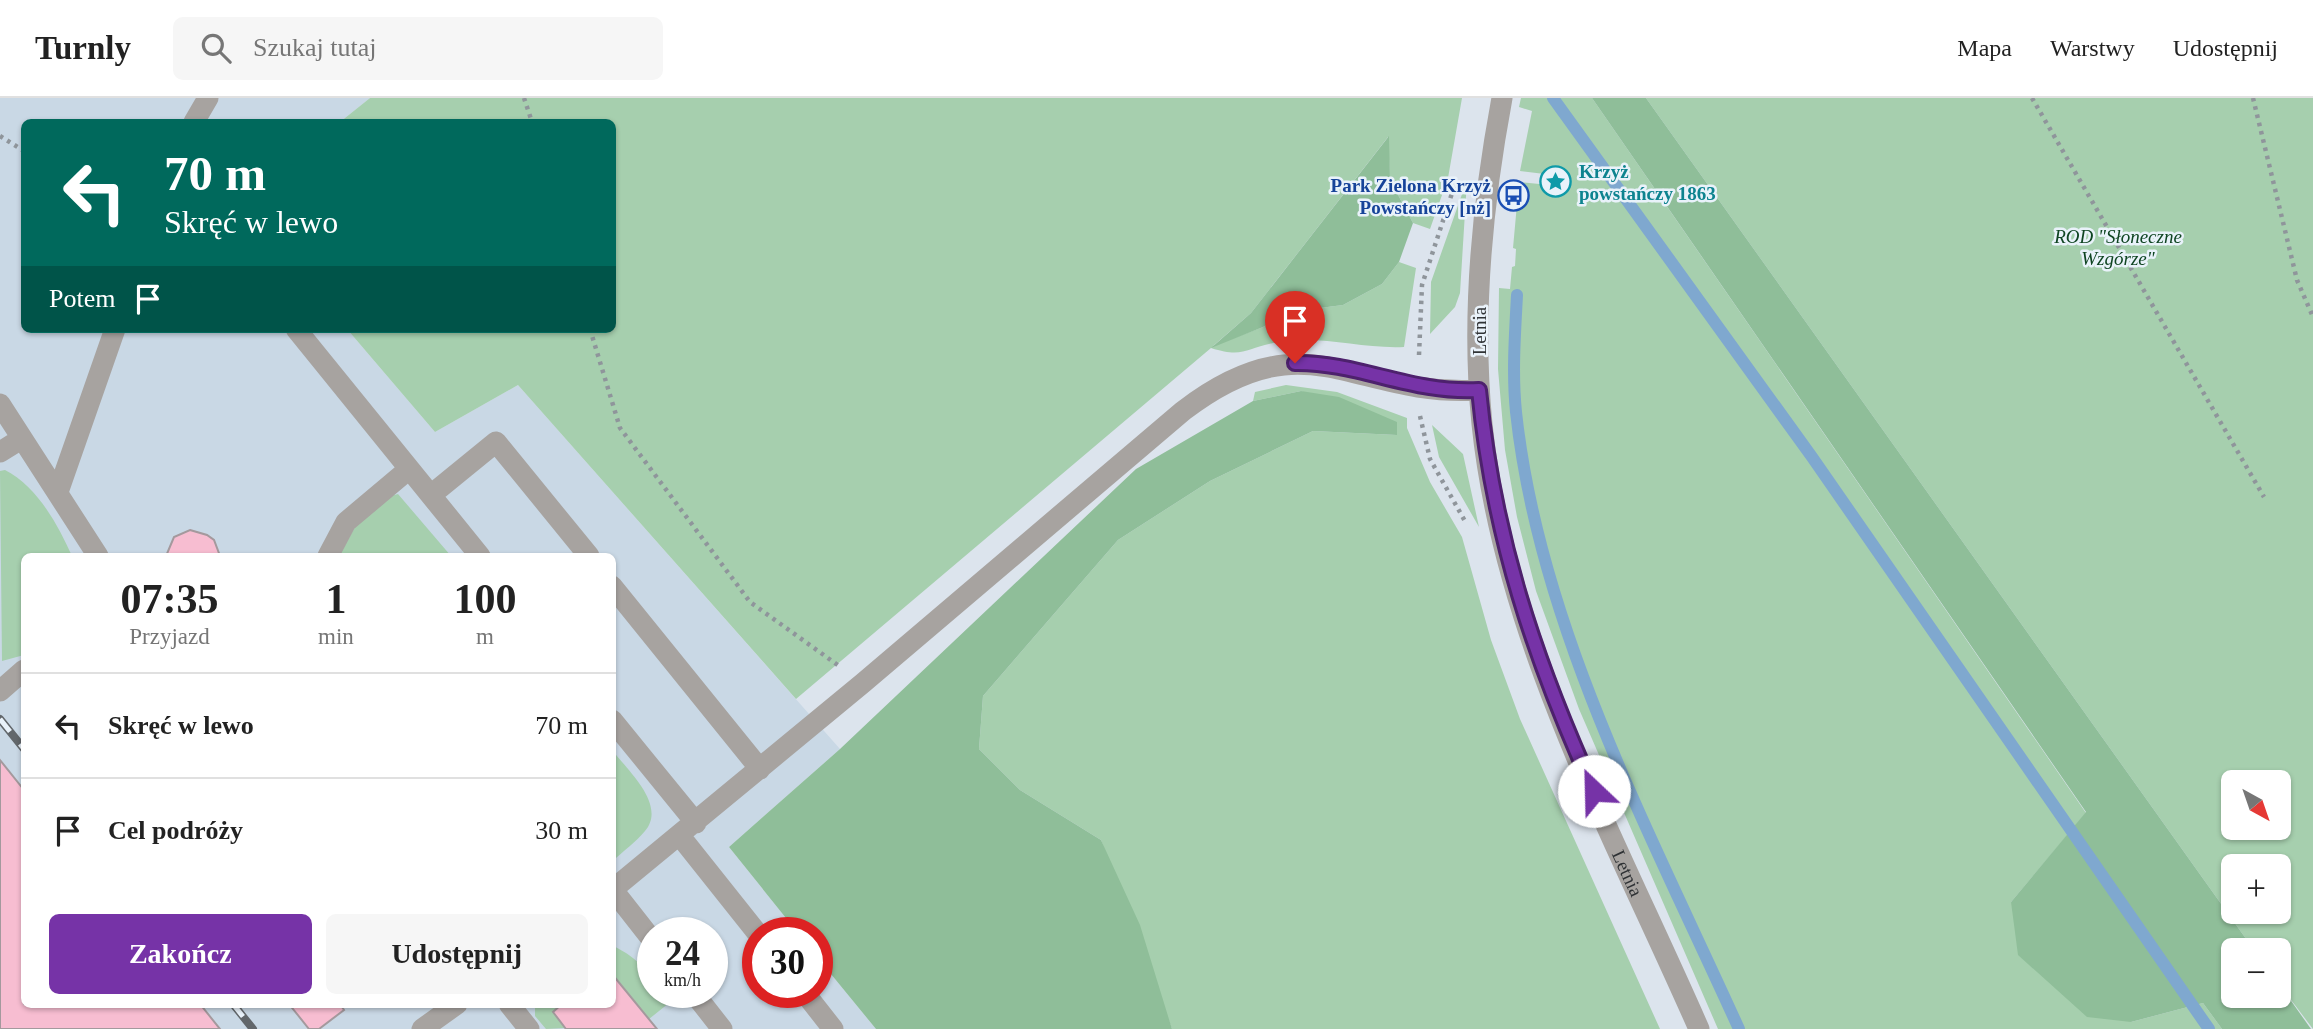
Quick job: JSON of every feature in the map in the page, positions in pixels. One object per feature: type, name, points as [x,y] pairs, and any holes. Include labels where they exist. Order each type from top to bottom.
[{"type":"street","points":[[196,119],[208,98]]},
{"type":"street","name":"Letnia","points":[[1502,98],[1489,166],[1481,240],[1479,390],[1496,510],[1510,572],[1534,648],[1583,768],[1699,1029]]},
{"type":"street","points":[[58,492],[114,333]]},
{"type":"street","points":[[299,333],[478,553]]},
{"type":"street","points":[[616,888],[863,683],[1183,411],[1235,377],[1267,367],[1307,363],[1337,366],[1419,387],[1479,390]]},
{"type":"street","points":[[0,404],[96,553]]},
{"type":"street","points":[[0,452],[21,439]]},
{"type":"street","points":[[431,495],[496,442],[587,553]]},
{"type":"street","points":[[330,553],[346,522],[409,469]]},
{"type":"street","points":[[616,591],[760,769]]},
{"type":"street","points":[[2,686],[21,672]]},
{"type":"street","points":[[616,726],[747,917]]},
{"type":"street","points":[[616,894],[637,921]]},
{"type":"street","points":[[422,1029],[451,1008]]},
{"type":"street","points":[[512,1008],[528,1029]]},
{"type":"street","points":[[706,1008],[722,1029]]},
{"type":"street","points":[[817,1008],[833,1029]]},
{"type":"path","points":[[524,98],[531,119]]},
{"type":"path","points":[[2032,98],[2264,497]]},
{"type":"path","points":[[2253,98],[2297,280],[2313,317]]},
{"type":"path","points":[[0,136],[21,149]]},
{"type":"path","points":[[1419,341],[1420,292],[1457,179]]},
{"type":"path","points":[[591,333],[620,428],[750,602],[863,683]]},
{"type":"shaded area","points":[[0,98],[370,98],[344,119],[21,119],[21,333],[350,333],[435,432],[518,385],[840,749],[729,847],[785,917],[742,917],[742,1008],[833,1008],[833,977],[876,1029],[0,1029]]},
{"type":"green space","points":[[370,98],[1462,98],[1448,178],[1430,229],[1413,223],[1390,180],[1388,137],[1251,313],[1213,346],[1263,327],[1289,312],[1343,305],[1382,284],[1399,262],[1416,268],[1404,347],[1295,340],[1239,352],[1211,348],[796,699],[518,385],[435,432],[350,333],[616,333],[616,119],[344,119]]},
{"type":"green space","points":[[1521,98],[1592,98],[2086,813],[2011,902],[2131,1022],[2203,1003],[2222,1029],[1718,1029],[1579,709],[1536,591],[1517,517],[1505,450],[1498,369],[1499,288],[1510,289],[1512,267],[1515,266],[1516,249],[1513,248],[1519,182],[1560,186],[1561,176],[1520,171],[1532,111],[1519,107]]},
{"type":"green space","points":[[1592,98],[1646,98],[2221,904],[2221,924],[2235,924],[2245,938],[2221,938],[2221,1008],[2291,1008],[2291,1001],[2311,1029],[2222,1029],[2203,1003],[2131,1022],[2087,1017],[2018,955],[2011,902],[2086,812]]},
{"type":"green space","name":"ROD \"Słoneczne Wzgórze\"","points":[[1646,98],[2313,98],[2313,1029],[2291,1000],[2291,938],[2245,938],[2235,924],[2291,924],[2291,854],[2221,854],[2221,904]]},
{"type":"green space","points":[[1389,136],[1390,180],[1413,223],[1399,262],[1382,284],[1343,305],[1289,312],[1263,327],[1211,348],[1251,313]]},
{"type":"green space","points":[[1467,180],[1460,293],[1455,307],[1430,334],[1431,282]]},
{"type":"green space","points":[[1286,385],[1337,392],[1407,418],[1407,428],[1430,482],[1462,537],[1491,640],[1520,719],[1660,1029],[1172,1029],[1101,840],[1020,790],[979,749],[983,696],[1118,540],[1210,481],[1313,431],[1397,435],[1301,391],[1253,401],[1255,392]]},
{"type":"green space","points":[[1301,391],[1339,397],[1397,422],[1397,435],[1313,431],[1210,481],[1118,540],[983,696],[979,749],[1020,790],[1101,840],[1140,925],[1172,1029],[876,1029],[833,977],[833,917],[785,917],[729,847],[840,749],[1136,469],[1253,401]]},
{"type":"green space","points":[[1432,425],[1463,454],[1479,527],[1439,457]]},
{"type":"green space","points":[[5,470],[16,477],[37,496],[53,519],[70,553],[21,553],[21,656],[2,661],[0,471]]},
{"type":"green space","points":[[398,494],[448,553],[341,553],[355,527],[391,496]]},
{"type":"green space","points":[[616,755],[643,789],[651,810],[651,821],[638,839],[616,858]]},
{"type":"green space","points":[[616,948],[637,962],[637,1004],[616,978]]},
{"type":"green space","points":[[535,1008],[558,1008],[553,1012],[565,1028],[546,1029],[535,1016]]},
{"type":"green space","points":[[640,1008],[663,1008],[649,1019]]},
{"type":"building","points":[[190,530],[207,535],[214,540],[219,553],[167,553],[174,537]]},
{"type":"building","points":[[0,760],[21,786],[21,1008],[203,1008],[220,1029],[0,1029]]},
{"type":"building","points":[[616,979],[637,1008],[657,1029],[566,1029],[553,1012],[558,1008],[616,1008]]},
{"type":"building","points":[[292,1008],[344,1010],[319,1029],[309,1029]]},
{"type":"waterway","points":[[1553,98],[1812,457],[2209,1029]]},
{"type":"waterway","points":[[1517,295],[1514,368],[1516,412],[1529,492],[1548,572],[1573,650],[1603,728],[1739,1029]]},
{"type":"railway","points":[[0,719],[21,745]]},
{"type":"railway","points":[[236,1008],[253,1029]]},
{"type":"place","name":"Krzyż powstańczy 1863","points":[[1556,182]]},
{"type":"place","name":"Park Zielona Krzyż Powstańczy [nż]","points":[[1514,196]]},
{"type":"route","points":[[1295,363],[1337,366],[1419,387],[1479,390],[1486,460],[1510,572],[1549,688],[1594,791]]}]
